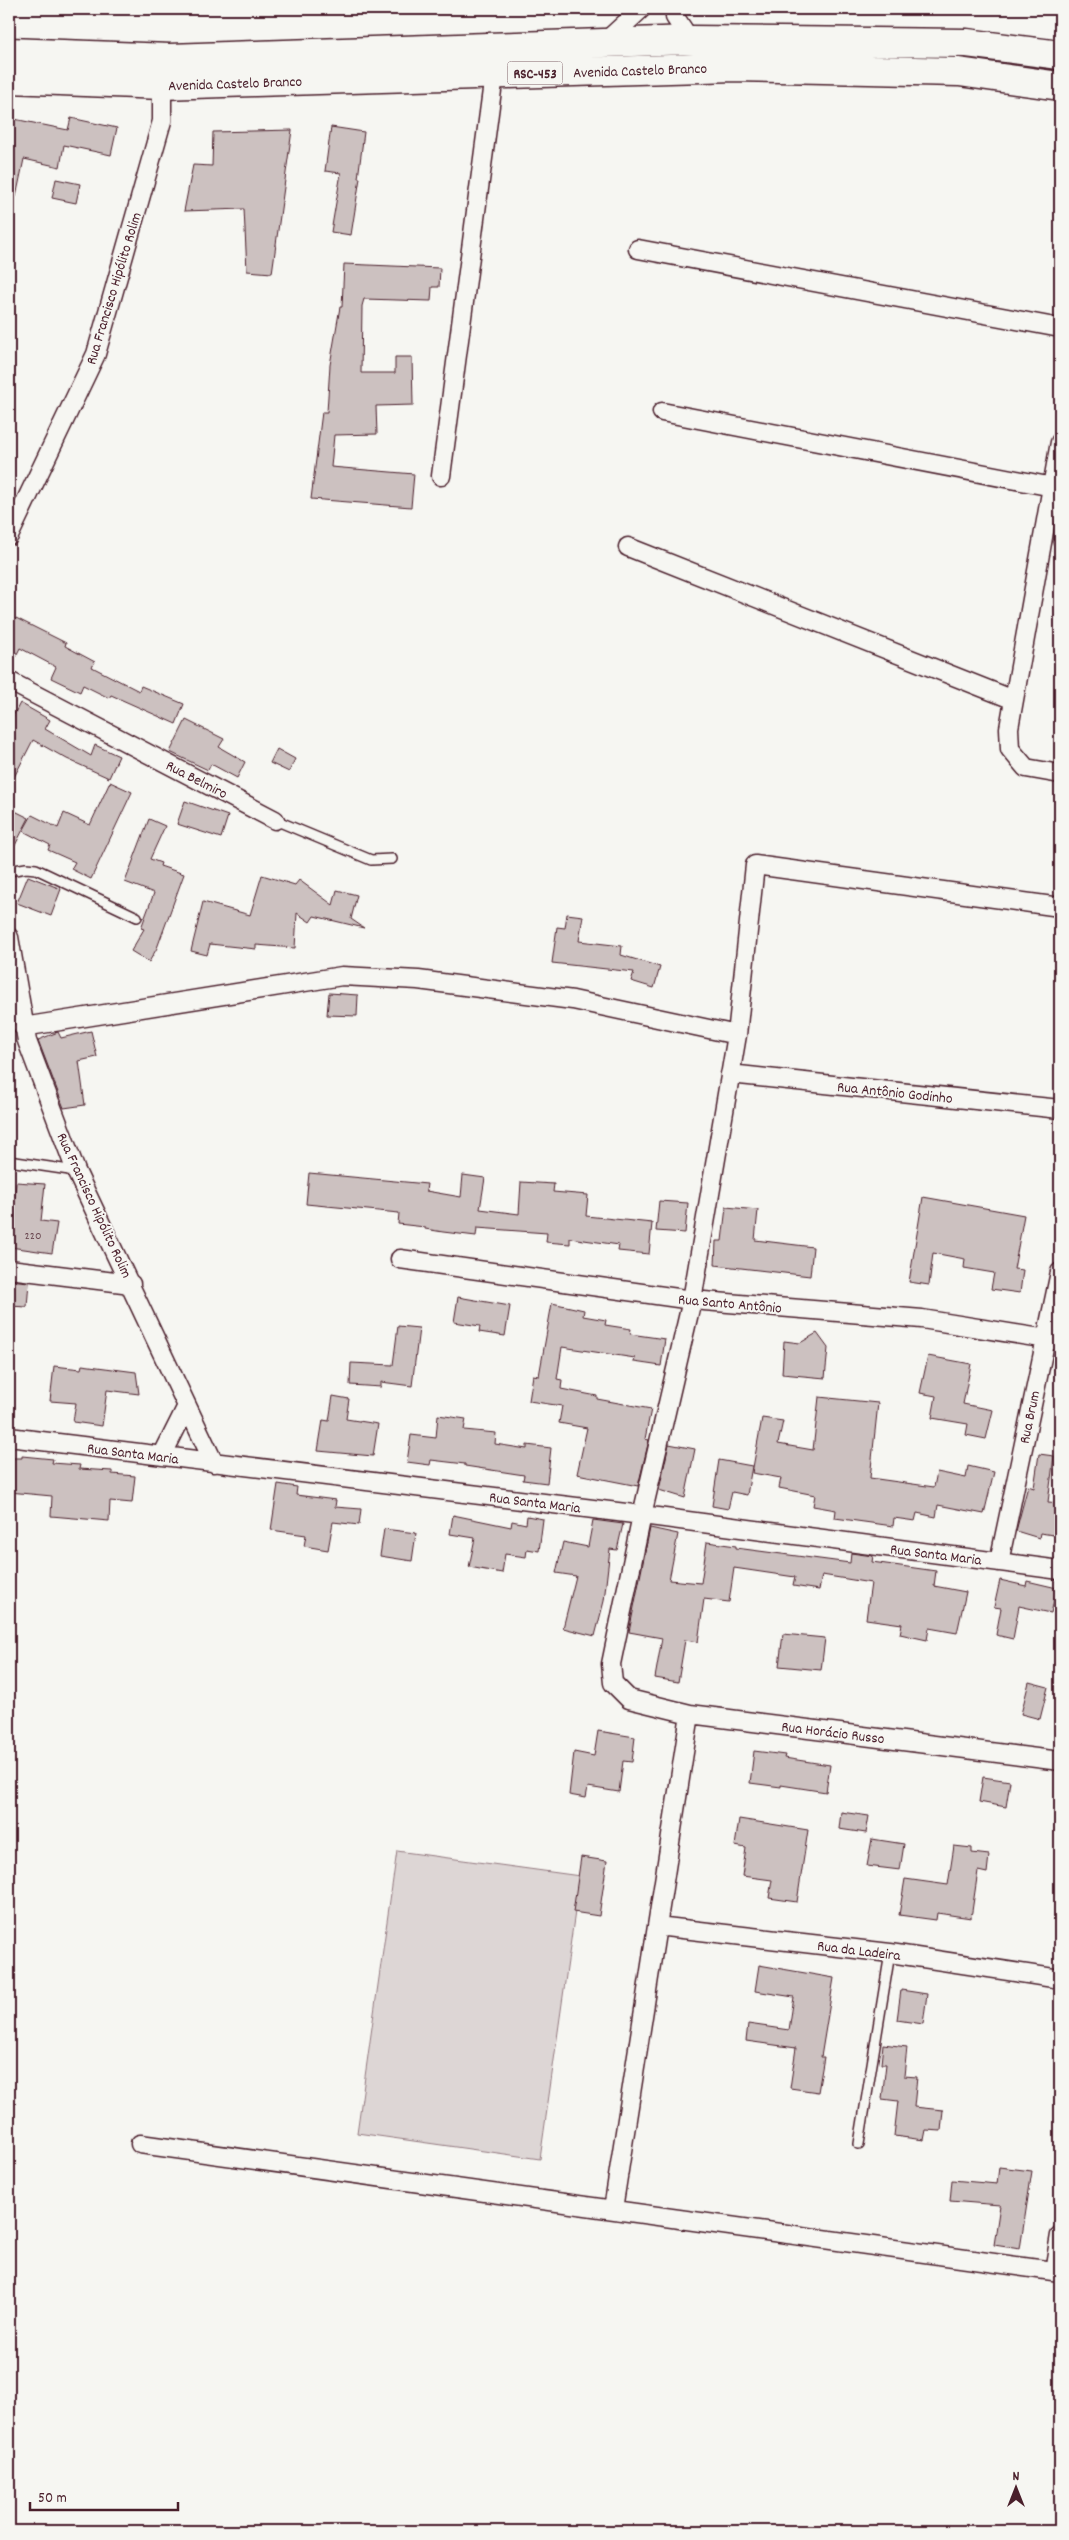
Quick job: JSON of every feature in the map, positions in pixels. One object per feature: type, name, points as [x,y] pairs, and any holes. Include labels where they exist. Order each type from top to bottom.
[{"type":"main road","name":"Avenida Castelo Branco","points":[[9,52],[170,58],[690,40],[967,43],[1060,55]]},
{"type":"main road","name":"Avenida Castelo Branco","points":[[9,79],[162,85],[734,67],[959,72],[1060,86]]},
{"type":"street","points":[[604,43],[641,9]]},
{"type":"street","points":[[676,9],[675,17],[690,40]]},
{"type":"street","points":[[441,476],[494,75]]},
{"type":"street","name":"Rua Francisco Hipólito Rolim","points":[[9,536],[96,354],[162,121],[162,85]]},
{"type":"street","points":[[638,249],[1060,328]]},
{"type":"street","points":[[662,412],[1053,487]]},
{"type":"street","points":[[1060,442],[1009,728],[1010,749],[1026,768],[1060,774]]},
{"type":"street","points":[[628,547],[1014,700]]},
{"type":"street","name":"Rua Belmiro","points":[[9,681],[275,820]]},
{"type":"street","points":[[642,1515],[692,1300],[737,1035],[755,865],[1060,907]]},
{"type":"street","name":"Rua Francisco Hipólito Rolim","points":[[9,937],[23,1027],[76,1171],[131,1284],[186,1408],[214,1463]]},
{"type":"street","points":[[23,1027],[342,976],[418,980],[573,1000],[737,1035]]},
{"type":"street","name":"Rua Antônio Godinho","points":[[730,1074],[1060,1109]]},
{"type":"street","name":"Rua Santo Antônio","points":[[400,1259],[692,1300],[922,1319],[1053,1340]]},
{"type":"street","points":[[9,1269],[131,1284]]},
{"type":"street","name":"Rua Brum","points":[[999,1562],[1053,1340],[1060,1272]]},
{"type":"street","points":[[162,1456],[186,1408]]},
{"type":"street","name":"Rua Santa Maria","points":[[9,1437],[642,1515],[1060,1570]]},
{"type":"street","name":"Rua Horácio Russo","points":[[642,1515],[610,1664],[612,1683],[630,1699],[690,1714],[1060,1761]]},
{"type":"street","points":[[613,2209],[690,1714]]},
{"type":"street","name":"Rua da Ladeira","points":[[657,1926],[890,1953],[1060,1979]]},
{"type":"street","points":[[140,2144],[1057,2272],[1060,2235]]},
{"type":"lane","name":"Rua Belmiro","points":[[275,820],[371,860],[392,859]]},
{"type":"lane","points":[[9,871],[26,868],[36,870],[136,917]]},
{"type":"lane","points":[[9,1161],[76,1171]]},
{"type":"lane","points":[[860,2144],[890,1953]]},
{"type":"shaded area","points":[[397,1851],[580,1876],[540,2159],[357,2133]]},
{"type":"building","points":[[9,118],[68,130],[71,118],[117,128],[111,155],[64,145],[60,167],[24,159],[16,197],[9,196]]},
{"type":"building","points":[[331,127],[364,132],[358,178],[360,178],[351,235],[331,232],[341,173],[325,171]]},
{"type":"building","points":[[292,130],[272,273],[247,271],[244,209],[184,211],[193,165],[212,166],[213,132]]},
{"type":"building","points":[[56,179],[80,184],[76,203],[52,198]]},
{"type":"building","points":[[344,264],[440,268],[439,287],[432,287],[431,301],[364,299],[362,306],[361,373],[395,373],[395,357],[412,357],[413,405],[376,406],[377,434],[334,435],[331,467],[414,474],[411,507],[311,499],[322,412],[327,412],[330,365],[340,307],[342,307]]},
{"type":"building","points":[[16,618],[66,643],[65,646],[95,662],[92,667],[139,691],[141,686],[184,704],[176,724],[111,695],[109,698],[83,685],[80,692],[51,678],[56,667],[20,648],[9,670],[9,631]]},
{"type":"building","points":[[20,703],[50,720],[45,729],[91,756],[95,745],[119,756],[109,778],[67,759],[33,740],[9,787],[9,724]]},
{"type":"building","points":[[186,720],[224,739],[219,747],[245,762],[237,778],[211,764],[208,770],[170,752]]},
{"type":"building","points":[[277,749],[295,759],[289,772],[270,763]]},
{"type":"building","points":[[110,782],[132,792],[91,879],[71,869],[75,862],[48,850],[50,845],[23,831],[32,815],[58,828],[64,813],[90,825]]},
{"type":"building","points":[[185,801],[228,816],[221,838],[177,824]]},
{"type":"building","points":[[9,808],[29,818],[9,857]]},
{"type":"building","points":[[149,819],[165,826],[150,859],[161,863],[160,866],[184,874],[157,948],[149,962],[131,951],[144,929],[141,928],[154,893],[125,882]]},
{"type":"building","points":[[262,875],[295,885],[299,880],[333,905],[337,890],[357,895],[351,919],[364,928],[314,916],[310,922],[297,913],[295,948],[256,945],[256,949],[210,944],[207,955],[191,951],[203,902],[250,915]]},
{"type":"building","points":[[28,876],[61,889],[51,916],[17,903]]},
{"type":"building","points":[[567,914],[583,916],[579,941],[622,946],[621,955],[660,967],[654,988],[631,981],[634,972],[552,963],[557,927],[565,928]]},
{"type":"building","points":[[329,993],[358,995],[357,1016],[327,1015]]},
{"type":"building","points":[[91,1031],[97,1057],[79,1061],[85,1105],[64,1108],[38,1040],[58,1032],[61,1038]]},
{"type":"building","points":[[309,1173],[427,1184],[426,1191],[461,1197],[463,1175],[485,1178],[480,1209],[519,1214],[521,1182],[554,1184],[553,1192],[588,1195],[586,1216],[652,1223],[649,1254],[618,1251],[619,1245],[570,1238],[570,1244],[546,1242],[547,1233],[477,1228],[476,1236],[443,1232],[425,1229],[425,1227],[398,1224],[399,1213],[306,1204]]},
{"type":"building","points":[[16,1182],[45,1184],[41,1221],[57,1223],[52,1253],[10,1247]]},
{"type":"building","points":[[923,1197],[1024,1215],[1014,1269],[1023,1270],[1020,1293],[991,1289],[994,1273],[964,1268],[965,1259],[933,1253],[929,1285],[909,1282]]},
{"type":"building","points":[[659,1201],[688,1203],[685,1233],[656,1231]]},
{"type":"building","points":[[726,1207],[758,1210],[755,1240],[813,1247],[810,1276],[715,1265],[716,1241],[722,1241]]},
{"type":"building","points":[[9,1280],[29,1282],[27,1307],[9,1306]]},
{"type":"building","points":[[458,1297],[510,1306],[505,1336],[479,1332],[480,1326],[454,1322]]},
{"type":"building","points":[[552,1303],[584,1310],[583,1316],[606,1320],[605,1325],[631,1329],[630,1334],[665,1339],[661,1366],[634,1362],[635,1358],[562,1347],[557,1379],[562,1380],[561,1389],[597,1396],[597,1399],[651,1409],[645,1439],[649,1440],[638,1486],[577,1474],[587,1428],[559,1423],[562,1406],[529,1401],[533,1375],[539,1376]]},
{"type":"building","points":[[398,1326],[419,1328],[412,1386],[381,1382],[381,1387],[350,1385],[351,1363],[393,1365]]},
{"type":"building","points":[[817,1333],[828,1348],[825,1378],[782,1374],[784,1341],[800,1343]]},
{"type":"building","points":[[928,1356],[971,1364],[963,1404],[993,1410],[986,1439],[966,1435],[968,1424],[932,1418],[936,1396],[920,1393]]},
{"type":"building","points":[[82,1365],[136,1372],[139,1394],[107,1390],[102,1426],[73,1422],[76,1403],[50,1401],[54,1366],[81,1369]]},
{"type":"building","points":[[333,1396],[349,1399],[346,1419],[378,1424],[373,1456],[318,1451],[323,1420],[329,1421]]},
{"type":"building","points":[[819,1397],[878,1403],[870,1478],[934,1487],[937,1472],[966,1478],[968,1466],[994,1472],[984,1514],[938,1505],[936,1517],[917,1513],[915,1521],[894,1518],[893,1526],[835,1518],[836,1510],[813,1506],[815,1495],[779,1488],[781,1478],[752,1473],[762,1418],[783,1421],[778,1444],[813,1450]]},
{"type":"building","points":[[438,1415],[466,1419],[464,1430],[496,1433],[495,1444],[527,1449],[527,1445],[551,1448],[547,1483],[523,1480],[524,1475],[465,1466],[465,1464],[431,1460],[430,1465],[407,1462],[411,1435],[436,1438]]},
{"type":"building","points":[[669,1444],[695,1449],[685,1498],[659,1490]]},
{"type":"building","points":[[1039,1454],[1054,1456],[1048,1502],[1060,1503],[1060,1536],[1040,1533],[1039,1538],[1016,1531],[1028,1486],[1034,1488]]},
{"type":"building","points":[[22,1456],[53,1459],[52,1463],[80,1465],[79,1469],[112,1471],[112,1474],[135,1476],[132,1503],[110,1501],[109,1521],[51,1516],[52,1496],[9,1492],[9,1458],[22,1458]]},
{"type":"building","points":[[719,1460],[752,1466],[747,1495],[732,1492],[728,1509],[712,1506]]},
{"type":"building","points":[[278,1484],[297,1487],[296,1495],[336,1500],[335,1507],[361,1509],[359,1525],[333,1522],[328,1550],[304,1546],[306,1535],[271,1530]]},
{"type":"building","points":[[453,1515],[511,1527],[512,1521],[526,1524],[527,1516],[543,1519],[539,1551],[527,1549],[526,1557],[505,1554],[502,1573],[469,1567],[475,1538],[450,1534]]},
{"type":"building","points":[[593,1520],[623,1524],[617,1550],[610,1549],[604,1601],[595,1636],[563,1628],[576,1576],[556,1573],[563,1542],[588,1547]]},
{"type":"building","points":[[650,1528],[678,1534],[669,1580],[701,1583],[707,1542],[736,1546],[736,1548],[850,1563],[851,1553],[873,1556],[872,1562],[936,1571],[934,1586],[966,1592],[957,1633],[929,1628],[927,1640],[900,1634],[902,1624],[866,1619],[871,1583],[822,1575],[819,1590],[793,1586],[795,1577],[734,1568],[729,1602],[704,1599],[698,1642],[685,1640],[678,1682],[655,1678],[662,1638],[629,1632]]},
{"type":"building","points":[[384,1529],[416,1533],[412,1561],[380,1556]]},
{"type":"building","points":[[1000,1580],[1026,1586],[1027,1581],[1057,1588],[1051,1613],[1019,1606],[1013,1639],[996,1635],[1001,1608],[994,1607]]},
{"type":"building","points":[[783,1634],[825,1638],[821,1670],[779,1666]]},
{"type":"building","points":[[1029,1682],[1048,1687],[1040,1719],[1021,1714]]},
{"type":"building","points":[[598,1731],[635,1737],[632,1762],[623,1761],[619,1792],[588,1787],[586,1798],[569,1795],[574,1752],[594,1756]]},
{"type":"building","points":[[754,1751],[785,1755],[784,1758],[830,1765],[826,1792],[781,1785],[781,1787],[750,1783]]},
{"type":"building","points":[[983,1777],[1010,1781],[1006,1807],[979,1802]]},
{"type":"building","points":[[841,1812],[869,1816],[866,1833],[839,1829]]},
{"type":"building","points":[[739,1819],[808,1830],[797,1902],[769,1898],[772,1880],[742,1876],[746,1848],[735,1846]]},
{"type":"building","points":[[872,1839],[904,1844],[900,1870],[867,1866]]},
{"type":"building","points":[[954,1846],[972,1848],[972,1853],[989,1855],[987,1873],[978,1871],[971,1918],[937,1913],[936,1920],[899,1915],[905,1879],[948,1885]]},
{"type":"building","points":[[581,1857],[607,1861],[599,1916],[573,1912]]},
{"type":"building","points":[[759,1965],[834,1978],[821,2057],[824,2057],[818,2092],[790,2088],[796,2048],[746,2041],[748,2024],[789,2030],[794,1997],[755,1991]]},
{"type":"building","points":[[901,1990],[927,1994],[923,2024],[897,2020]]},
{"type":"building","points":[[883,2044],[907,2047],[904,2076],[917,2077],[914,2107],[943,2110],[941,2131],[926,2130],[924,2140],[894,2136],[898,2101],[882,2099],[886,2064],[881,2064]]},
{"type":"building","points":[[999,2167],[1032,2171],[1020,2249],[994,2245],[1000,2205],[950,2201],[952,2180],[997,2184]]}]
